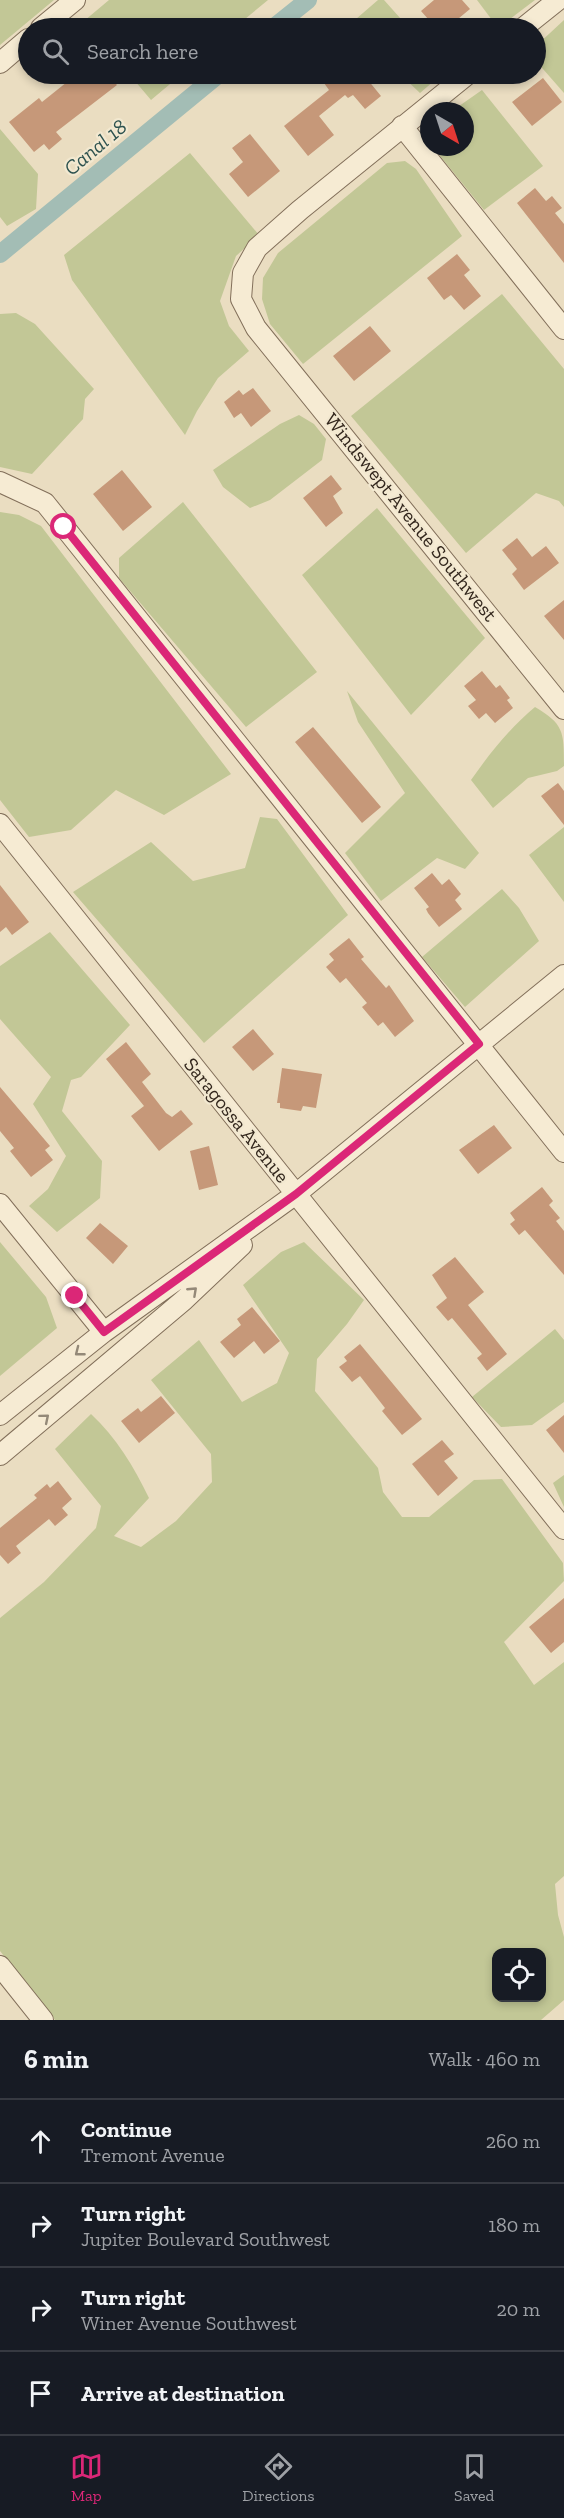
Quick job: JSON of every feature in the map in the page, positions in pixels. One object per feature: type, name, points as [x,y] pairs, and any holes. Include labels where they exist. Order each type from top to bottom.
[{"type":"street","points":[[53,18],[75,0]]},
{"type":"street","points":[[536,18],[558,0]]},
{"type":"street","points":[[0,63],[18,48]]},
{"type":"street","name":"Windswept Avenue Southwest","points":[[455,84],[257,248],[243,273],[241,298],[256,328],[282,356],[564,709]]},
{"type":"street","points":[[402,126],[564,329]]},
{"type":"street","points":[[0,482],[45,503],[564,1152]]},
{"type":"street","name":"Saragossa Avenue","points":[[0,824],[564,1529]]},
{"type":"street","points":[[0,1414],[104,1332],[296,1194],[564,975]]},
{"type":"street","points":[[0,1455],[184,1300],[296,1194]]},
{"type":"street","points":[[0,1204],[104,1332]]},
{"type":"street","points":[[0,1966],[43,2020]]},
{"type":"green space","points":[[0,0],[54,0],[32,18],[18,18],[18,30],[0,45]]},
{"type":"green space","points":[[109,0],[268,0],[246,18],[88,18]]},
{"type":"green space","points":[[378,0],[384,0],[400,18],[357,18]]},
{"type":"green space","points":[[477,0],[535,0],[511,18],[490,18]]},
{"type":"green space","points":[[564,20],[564,93],[546,72],[546,37]]},
{"type":"green space","points":[[137,84],[170,84],[151,100]]},
{"type":"green space","points":[[411,84],[430,84],[420,93]]},
{"type":"green space","points":[[482,90],[543,166],[484,210],[440,156],[474,156],[474,102],[465,102]]},
{"type":"green space","points":[[0,129],[38,174],[36,209],[7,226],[0,217]]},
{"type":"green space","points":[[190,153],[259,235],[236,256],[220,301],[229,326],[249,351],[218,378],[185,435],[72,280],[64,255]]},
{"type":"green space","points":[[405,161],[416,169],[462,236],[303,364],[270,324],[262,299],[263,278],[278,253],[387,163]]},
{"type":"green space","points":[[502,294],[564,369],[564,507],[559,501],[536,493],[466,553],[351,416]]},
{"type":"green space","points":[[16,313],[35,324],[94,389],[85,399],[83,419],[32,474],[0,467],[0,314]]},
{"type":"green space","points":[[299,415],[314,424],[326,439],[322,460],[270,500],[250,508],[223,487],[213,470],[280,424]]},
{"type":"green space","points":[[183,502],[317,672],[246,727],[119,578],[119,558]]},
{"type":"green space","points":[[377,508],[485,638],[411,715],[302,575]]},
{"type":"green space","points":[[0,512],[19,515],[41,526],[231,774],[164,815],[116,790],[71,830],[29,837],[0,800]]},
{"type":"green space","points":[[347,691],[479,853],[465,869],[437,858],[381,901],[345,853],[405,793],[358,722]]},
{"type":"green space","points":[[535,707],[552,719],[560,730],[564,745],[564,766],[557,771],[528,778],[493,808],[471,780],[500,742]]},
{"type":"green space","points":[[260,817],[277,819],[348,915],[204,1043],[73,892],[151,842],[193,881],[245,868]]},
{"type":"green space","points":[[564,827],[564,902],[529,855]]},
{"type":"green space","points":[[502,889],[519,908],[539,941],[465,1007],[422,957]]},
{"type":"green space","points":[[50,932],[130,1025],[81,1077],[71,1080],[62,1111],[102,1161],[100,1198],[57,1232],[29,1206],[48,1189],[66,1156],[33,1104],[51,1077],[0,1019],[0,966]]},
{"type":"green space","points":[[0,1242],[46,1297],[57,1328],[0,1376]]},
{"type":"green space","points":[[304,1242],[364,1300],[317,1359],[315,1391],[378,1468],[383,1492],[402,1517],[429,1517],[474,1480],[502,1479],[563,1563],[564,1581],[504,1642],[534,1685],[564,1662],[564,1876],[555,1884],[558,1915],[564,1937],[564,2000],[541,2020],[55,2020],[0,1951],[0,1618],[44,1582],[96,1528],[101,1506],[55,1449],[91,1414],[124,1453],[149,1498],[114,1536],[141,1547],[176,1521],[212,1482],[211,1454],[151,1380],[199,1340],[242,1402],[277,1383],[289,1353],[243,1285],[281,1252]]},
{"type":"green space","points":[[555,1329],[564,1340],[564,1402],[532,1425],[501,1427],[472,1397]]},
{"type":"green space","points":[[564,1475],[564,1507],[553,1483]]},
{"type":"building","points":[[434,0],[462,0],[470,9],[459,18],[427,18],[421,11]]},
{"type":"building","points":[[546,82],[562,102],[532,126],[512,102],[535,84],[546,84]]},
{"type":"building","points":[[64,84],[117,85],[56,132],[62,139],[49,150],[44,144],[34,152],[9,122],[39,98],[42,102]]},
{"type":"building","points":[[325,84],[371,84],[381,96],[365,109],[353,95],[348,98],[345,95],[319,116],[334,135],[308,156],[284,126],[329,90]]},
{"type":"building","points":[[250,134],[280,171],[248,197],[229,174],[243,162],[232,148]]},
{"type":"building","points":[[535,188],[546,201],[552,196],[562,208],[555,213],[564,224],[564,263],[517,203]]},
{"type":"building","points":[[457,254],[470,270],[464,275],[481,296],[464,310],[451,295],[444,300],[427,278]]},
{"type":"building","points":[[370,326],[391,351],[354,381],[333,356]]},
{"type":"building","points":[[253,388],[271,411],[251,427],[241,413],[234,418],[224,402],[239,390],[243,395]]},
{"type":"building","points":[[122,470],[152,507],[123,531],[93,494]]},
{"type":"building","points":[[331,475],[342,489],[333,496],[343,513],[326,527],[303,498]]},
{"type":"building","points":[[517,538],[532,557],[546,546],[559,563],[524,590],[512,574],[517,569],[502,550]]},
{"type":"building","points":[[564,600],[564,640],[544,616]]},
{"type":"building","points":[[482,671],[496,688],[500,685],[510,698],[507,700],[513,708],[495,723],[486,713],[479,719],[468,706],[476,700],[464,686]]},
{"type":"building","points":[[313,727],[381,807],[362,823],[295,742]]},
{"type":"building","points":[[558,783],[564,791],[564,825],[541,796]]},
{"type":"building","points":[[432,873],[442,885],[449,879],[461,894],[455,900],[462,909],[439,927],[426,909],[429,907],[414,888]]},
{"type":"building","points":[[0,885],[29,922],[12,935],[6,927],[0,932]]},
{"type":"building","points":[[349,938],[364,957],[361,959],[386,988],[389,985],[414,1021],[395,1037],[383,1022],[378,1026],[362,1007],[367,1003],[346,978],[340,983],[326,967],[334,960],[329,954]]},
{"type":"building","points":[[253,1029],[274,1054],[253,1071],[232,1047]]},
{"type":"building","points":[[126,1042],[151,1074],[142,1082],[166,1113],[172,1117],[181,1110],[193,1124],[159,1151],[131,1116],[144,1106],[106,1059]]},
{"type":"building","points":[[282,1068],[322,1074],[316,1108],[303,1106],[301,1111],[280,1108],[280,1103],[277,1103]]},
{"type":"building","points":[[0,1087],[50,1146],[45,1150],[53,1160],[31,1177],[10,1151],[14,1148],[0,1131]]},
{"type":"building","points":[[494,1125],[512,1148],[478,1174],[459,1150]]},
{"type":"building","points":[[209,1146],[218,1185],[199,1190],[190,1151]]},
{"type":"building","points":[[542,1187],[553,1201],[549,1205],[560,1218],[556,1221],[564,1231],[564,1275],[525,1230],[519,1235],[510,1224],[515,1220],[510,1213]]},
{"type":"building","points":[[100,1223],[128,1246],[113,1264],[86,1238]]},
{"type":"building","points":[[455,1257],[484,1292],[468,1305],[507,1354],[487,1371],[477,1358],[482,1354],[452,1318],[448,1321],[436,1307],[447,1298],[432,1275]]},
{"type":"building","points":[[252,1307],[280,1341],[264,1354],[254,1341],[234,1358],[220,1342],[241,1325],[237,1319]]},
{"type":"building","points":[[360,1344],[422,1419],[402,1435],[382,1411],[385,1408],[360,1376],[352,1382],[339,1367],[347,1361],[344,1357]]},
{"type":"building","points":[[161,1396],[175,1413],[139,1443],[121,1421],[138,1408],[141,1412]]},
{"type":"building","points":[[564,1415],[564,1453],[546,1430]]},
{"type":"building","points":[[442,1440],[454,1454],[444,1461],[458,1478],[438,1496],[412,1464]]},
{"type":"building","points":[[58,1481],[72,1499],[62,1508],[68,1515],[55,1526],[49,1519],[16,1546],[21,1553],[8,1564],[0,1555],[0,1528],[37,1498],[34,1495],[47,1484],[50,1488]]},
{"type":"building","points":[[564,1598],[564,1642],[551,1653],[529,1627]]},
{"type":"waterway","name":"Canal 18","points":[[286,18],[308,0]]},
{"type":"waterway","name":"Canal 18","points":[[0,254],[207,84]]},
{"type":"route","points":[[64,527],[479,1044],[296,1194],[104,1332],[75,1296]]}]
